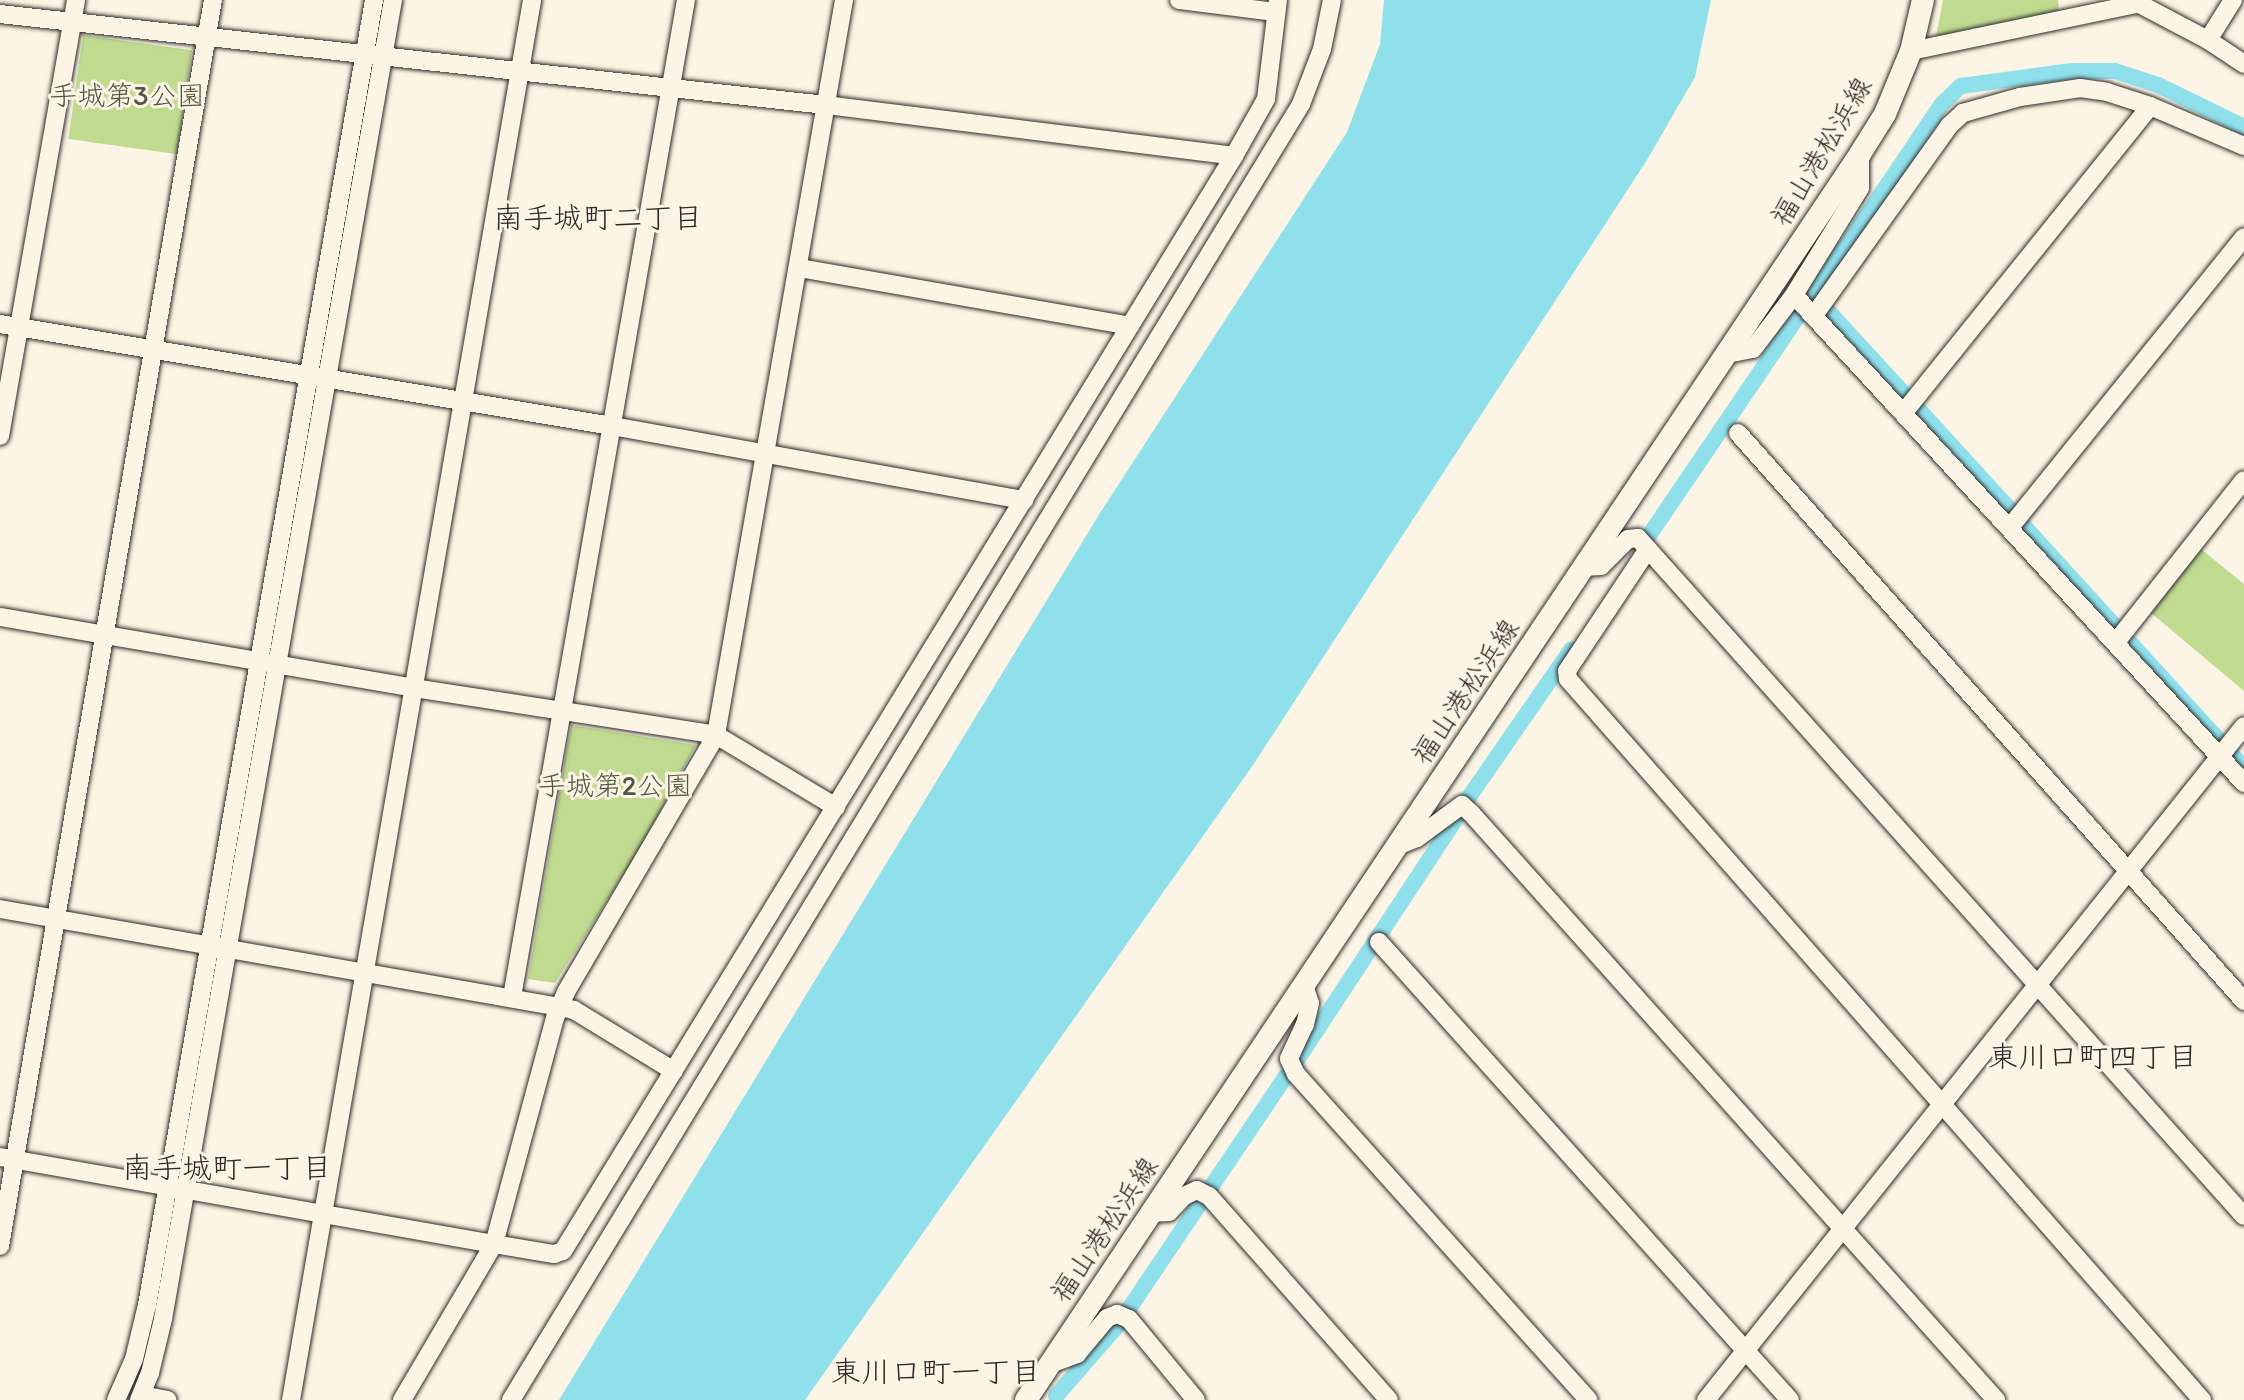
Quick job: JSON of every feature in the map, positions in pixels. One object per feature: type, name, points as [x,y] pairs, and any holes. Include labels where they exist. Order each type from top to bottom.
[{"type":"main road","name":"福山港松浜線","points":[[1026,1400],[1860,154],[1885,114],[1911,51],[1923,0]]},
{"type":"street","points":[[0,436],[76,0]]},
{"type":"street","points":[[0,1246],[7,1159],[54,917],[213,0]]},
{"type":"street","points":[[116,1400],[134,1359],[176,1187],[219,946],[277,664],[327,380],[372,56],[374,0]]},
{"type":"street","points":[[219,946],[257,661],[307,377],[372,56],[393,0]]},
{"type":"street","points":[[291,1400],[532,0]]},
{"type":"street","points":[[512,997],[686,0]]},
{"type":"street","points":[[402,1400],[494,1244],[560,1007],[716,735],[844,0]]},
{"type":"street","points":[[7,1159],[554,1254],[563,1251],[1266,99],[1277,6],[1179,0]]},
{"type":"street","points":[[511,1400],[1301,104],[1322,49],[1332,0]]},
{"type":"street","points":[[2208,40],[2233,0]]},
{"type":"street","points":[[1911,51],[2136,1],[2208,40],[2244,64]]},
{"type":"street","points":[[0,14],[826,105],[1234,156]]},
{"type":"street","points":[[1815,314],[1950,125],[1963,113],[2020,97],[2080,88],[2107,92],[2150,106],[2244,146]]},
{"type":"street","points":[[1905,411],[2150,106]]},
{"type":"street","points":[[1727,354],[1753,349],[1794,295],[1860,188],[1860,154]]},
{"type":"street","points":[[2011,526],[2244,237]]},
{"type":"street","points":[[799,268],[1130,326]]},
{"type":"street","points":[[1794,295],[1905,411],[2244,783]]},
{"type":"street","points":[[0,324],[612,426],[1024,500]]},
{"type":"street","points":[[1738,433],[2244,1001]]},
{"type":"street","points":[[2116,642],[2244,480]]},
{"type":"street","points":[[1583,567],[1601,566],[1628,539],[1638,538],[2244,1216]]},
{"type":"street","points":[[1648,549],[1567,671],[1568,679],[2202,1400]]},
{"type":"street","points":[[0,617],[414,688],[716,735],[836,807]]},
{"type":"street","points":[[1706,1400],[2244,726]]},
{"type":"street","points":[[1399,845],[1417,838],[1462,805],[1996,1400]]},
{"type":"street","points":[[0,909],[574,1010],[674,1071]]},
{"type":"street","points":[[1379,942],[1790,1400]]},
{"type":"street","points":[[1304,985],[1310,1003],[1305,1024],[1289,1059],[1296,1074],[1589,1400]]},
{"type":"street","points":[[168,1400],[140,1398],[163,1319],[176,1187]]},
{"type":"street","points":[[1150,1213],[1169,1212],[1184,1196],[1197,1190],[1209,1196],[1389,1400]]},
{"type":"street","points":[[1050,1364],[1077,1354],[1107,1318],[1117,1314],[1129,1319],[1196,1400]]},
{"type":"green space","points":[[1943,0],[2058,0],[2059,13],[1935,42]]},
{"type":"green space","name":"手城第3公園","points":[[83,35],[192,50],[177,154],[68,139]]},
{"type":"green space","points":[[2201,549],[2244,584],[2244,691],[2150,612]]},
{"type":"green space","name":"手城第2公園","points":[[571,725],[696,745],[644,842],[555,983],[528,979]]},
{"type":"water","points":[[1384,0],[1711,0],[1695,77],[1647,160],[1253,765],[805,1400],[559,1400],[1100,513],[1347,132],[1380,44]]},
{"type":"waterway","points":[[1813,295],[1941,105],[1961,86],[2072,71],[2115,71],[2158,85],[2244,127]]},
{"type":"waterway","points":[[1828,311],[1907,397]]},
{"type":"waterway","points":[[1648,537],[1799,315]]},
{"type":"waterway","points":[[1919,410],[2012,512]]},
{"type":"waterway","points":[[2024,526],[2244,768]]},
{"type":"waterway","points":[[1467,800],[1571,650]]},
{"type":"waterway","points":[[1297,1060],[1459,814]]},
{"type":"waterway","points":[[1056,1396],[1118,1325],[1286,1076]]},
{"type":"district","name":"南手城町二丁目","points":[[598,218]]},
{"type":"district","name":"東川口町四丁目","points":[[2093,1057]]},
{"type":"district","name":"南手城町一丁目","points":[[227,1168]]},
{"type":"district","name":"東川口町一丁目","points":[[936,1372]]}]
